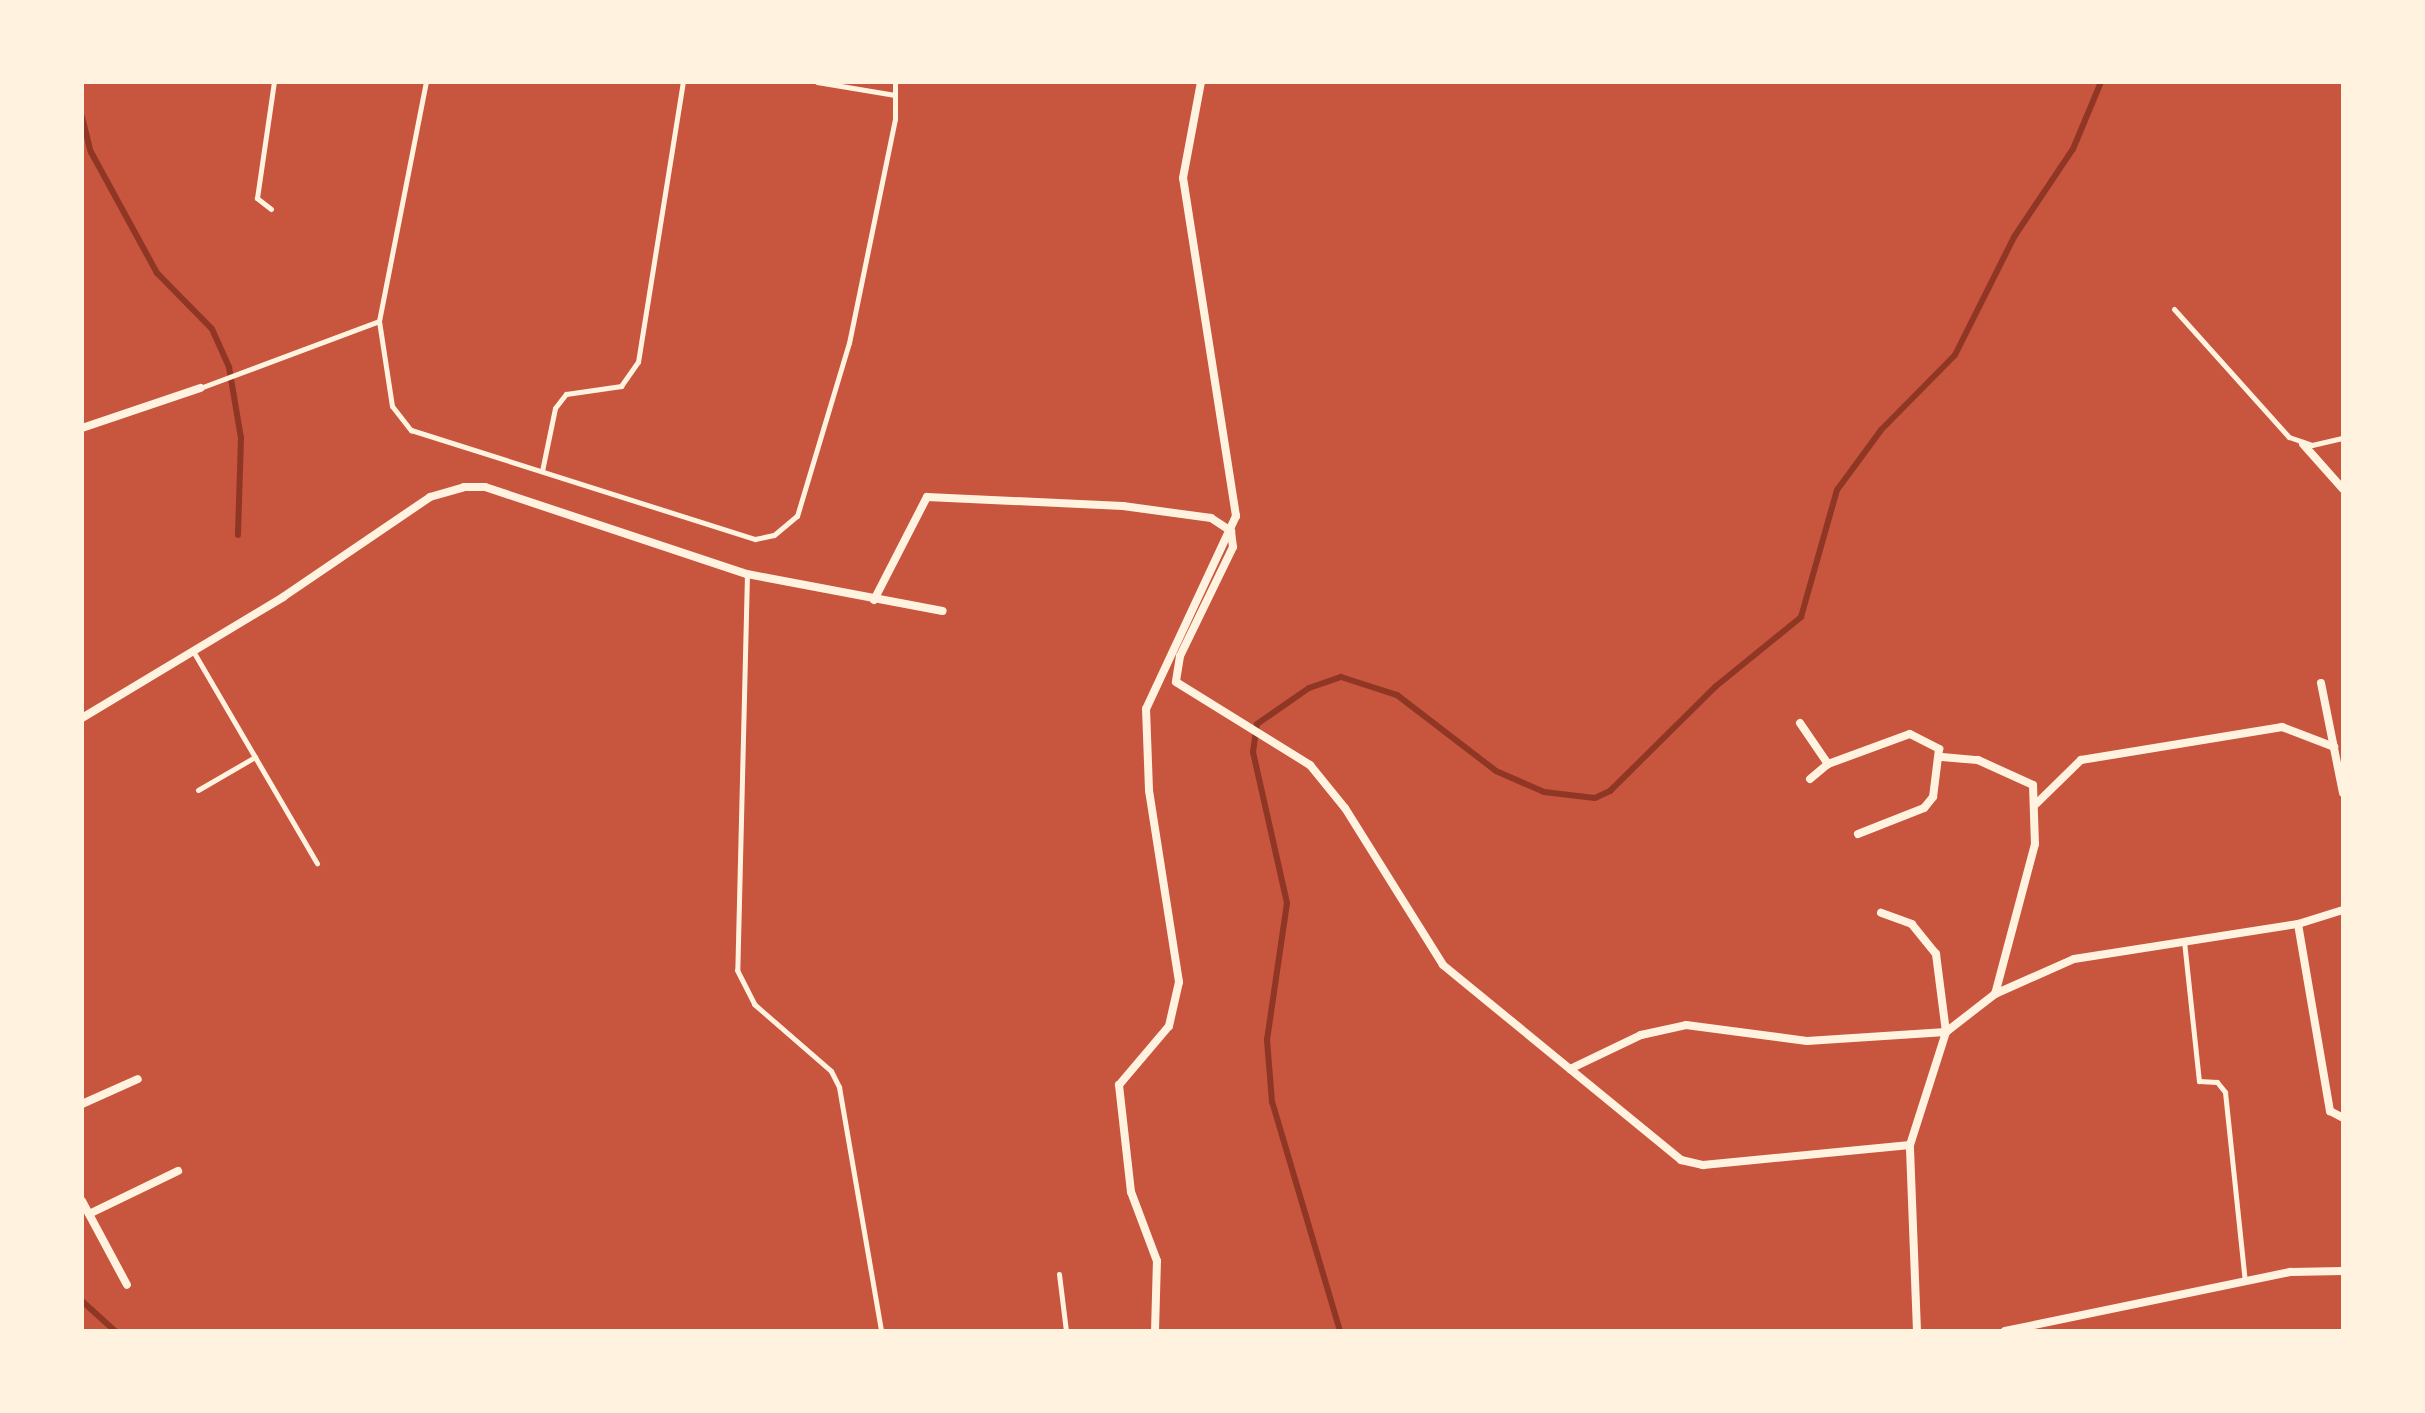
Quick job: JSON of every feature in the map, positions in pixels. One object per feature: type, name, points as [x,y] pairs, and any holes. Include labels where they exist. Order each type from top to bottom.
[{"type":"street","points":[[1155,1331],[1157,1261],[1131,1192],[1119,1085],[1169,1026],[1179,982],[1149,790],[1146,709],[1193,598],[1231,531],[1236,516],[1183,178],[1201,82]]},
{"type":"street","points":[[82,428],[200,388]]},
{"type":"street","points":[[2303,444],[2343,489]]},
{"type":"street","points":[[82,718],[430,497],[464,487],[485,487],[747,574],[943,611]]},
{"type":"street","points":[[874,600],[927,497],[1136,507],[1211,518],[1231,531],[1233,547],[1180,656],[1176,682],[1274,747],[1310,765],[1345,808],[1443,965],[1681,1160],[1703,1165],[1910,1145]]},
{"type":"street","points":[[2321,683],[2334,747],[2340,758],[2343,793]]},
{"type":"street","points":[[1800,723],[1828,764]]},
{"type":"street","points":[[2036,804],[2081,760],[2282,727],[2334,747]]},
{"type":"street","points":[[1810,779],[1828,764],[1910,734],[1933,743],[1942,757],[2020,774],[2033,785],[2035,844],[1995,994]]},
{"type":"street","points":[[1858,834],[1924,808],[1942,757]]},
{"type":"street","points":[[1570,1069],[1641,1035],[1686,1025],[1807,1041],[1946,1032],[1995,994],[2074,959],[2298,924],[2343,910]]},
{"type":"street","points":[[1881,913],[1912,924],[1936,954],[1946,1032],[1910,1145],[1917,1331]]},
{"type":"street","points":[[2298,924],[2330,1111],[2343,1118]]},
{"type":"street","points":[[82,1104],[138,1079]]},
{"type":"street","points":[[89,1214],[178,1171]]},
{"type":"street","points":[[82,1201],[127,1285]]},
{"type":"street","points":[[2005,1331],[2245,1282],[2343,1271]]},
{"type":"lane","points":[[271,209],[257,198],[274,82]]},
{"type":"lane","points":[[426,82],[379,321],[398,420],[542,471],[755,539],[797,516],[849,343],[895,82]]},
{"type":"lane","points":[[542,471],[555,408],[566,394],[621,386],[638,362],[683,82]]},
{"type":"lane","points":[[817,82],[895,95]]},
{"type":"lane","points":[[2174,309],[2303,444],[2343,438]]},
{"type":"lane","points":[[200,388],[379,321]]},
{"type":"lane","points":[[747,574],[737,970],[754,1004],[831,1071],[839,1087],[881,1331]]},
{"type":"lane","points":[[193,650],[317,863]]},
{"type":"lane","points":[[198,790],[255,757]]},
{"type":"lane","points":[[2184,941],[2199,1081],[2217,1082],[2225,1092],[2245,1282]]},
{"type":"lane","points":[[1059,1274],[1066,1331]]},
{"type":"waterway","points":[[1340,1331],[1272,1102],[1267,1040],[1287,903],[1253,752],[1257,724],[1309,688],[1341,677],[1397,695],[1496,771],[1544,792],[1595,798],[1610,791],[1715,687],[1801,617],[1837,490],[1881,430],[1955,355],[2014,237],[2073,149],[2101,82]]},
{"type":"waterway","points":[[82,117],[91,152],[157,273],[212,329],[229,367],[241,438],[238,535]]},
{"type":"waterway","points":[[82,1301],[115,1331]]}]
